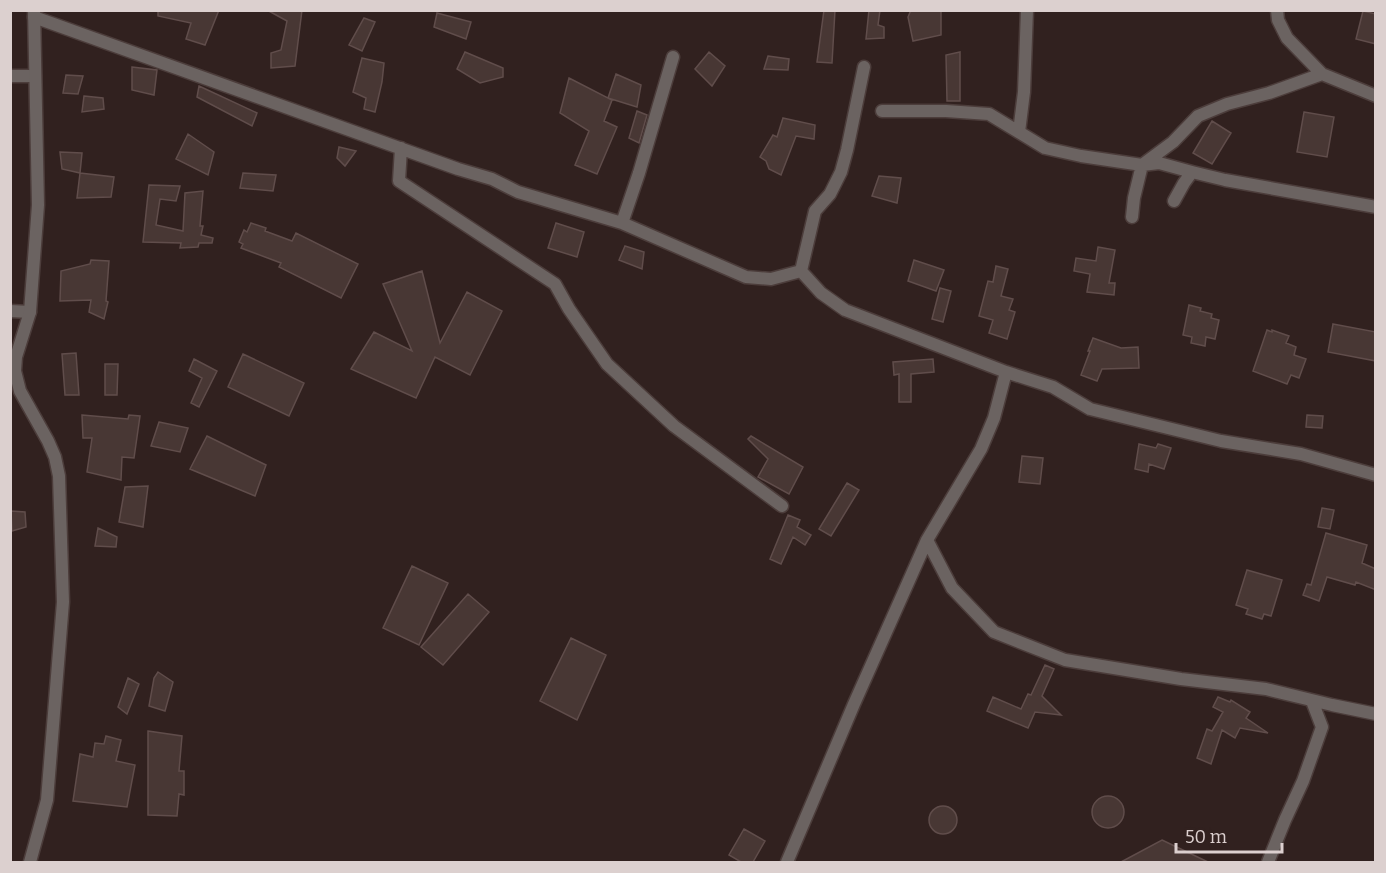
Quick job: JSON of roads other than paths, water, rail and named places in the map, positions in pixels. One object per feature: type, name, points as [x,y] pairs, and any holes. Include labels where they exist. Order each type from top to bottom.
[{"type":"street","points":[[1019,132],[1024,92],[1027,10]]},
{"type":"street","points":[[1277,10],[1278,20],[1287,38],[1322,74],[1376,96]]},
{"type":"street","points":[[30,862],[46,800],[63,602],[58,476],[55,457],[20,391],[15,371],[16,357],[30,312],[38,205],[34,14],[458,169],[492,179],[518,192],[622,223],[746,277],[771,279],[801,271]]},
{"type":"street","points":[[622,223],[674,57]]},
{"type":"street","points":[[801,271],[814,211],[830,195],[841,172],[864,67]]},
{"type":"street","points":[[1132,217],[1142,165],[1173,142],[1198,116],[1227,104],[1269,93],[1322,74]]},
{"type":"street","points":[[10,76],[35,76]]},
{"type":"street","points":[[882,111],[989,114],[1045,148],[1142,165],[1159,163],[1225,180],[1376,207]]},
{"type":"street","points":[[401,148],[399,181],[555,284],[569,309],[608,364],[674,426],[782,506]]},
{"type":"street","points":[[1174,201],[1192,172]]},
{"type":"street","points":[[801,271],[821,293],[845,310],[1006,372],[1053,387],[1090,409],[1221,441],[1301,454],[1376,475]]},
{"type":"street","points":[[10,311],[30,312]]},
{"type":"street","points":[[787,862],[927,540],[981,449],[994,418],[1006,372]]},
{"type":"street","points":[[927,540],[952,588],[994,632],[1065,660],[1180,679],[1266,689],[1376,714]]},
{"type":"street","points":[[1268,862],[1303,781],[1322,727],[1312,701]]}]
